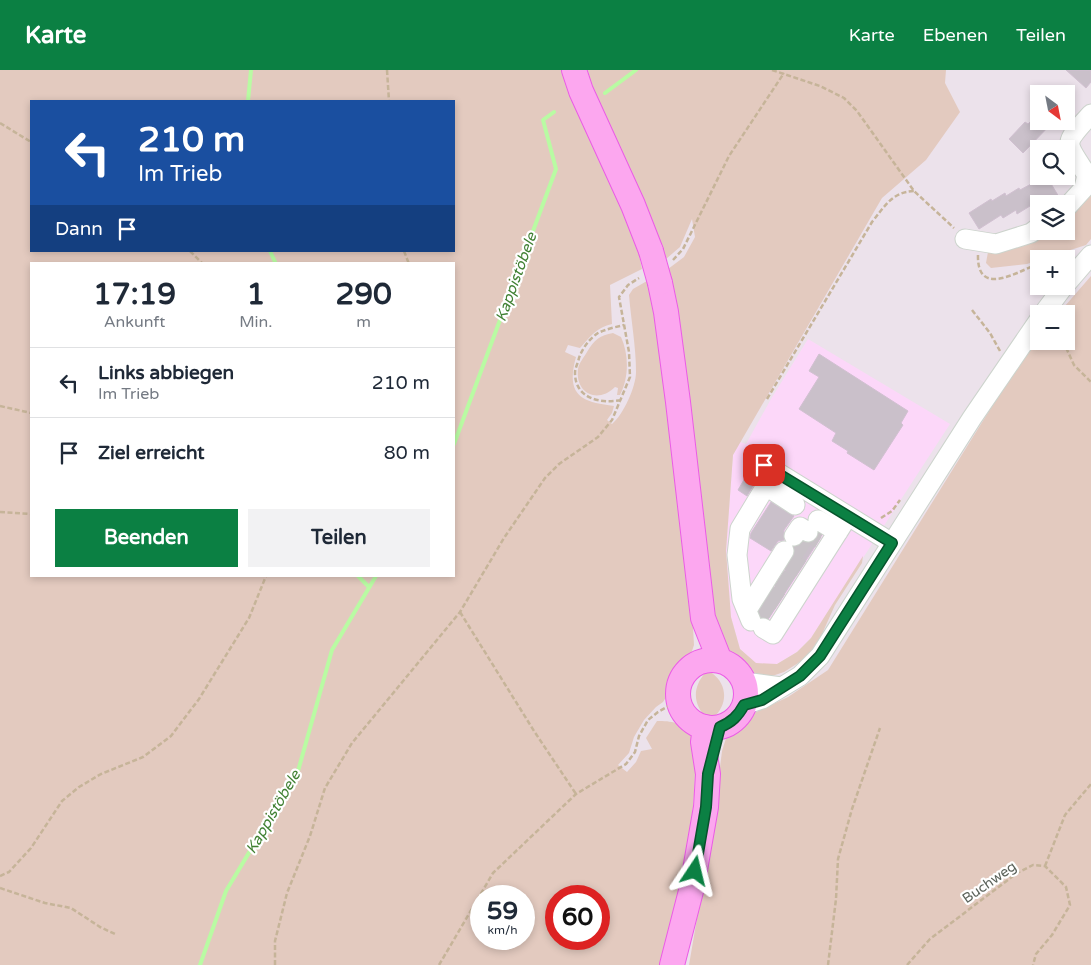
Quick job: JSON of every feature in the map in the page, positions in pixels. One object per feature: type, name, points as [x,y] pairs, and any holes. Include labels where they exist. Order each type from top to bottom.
[{"type":"main road","points":[[574,70],[581,91],[633,206],[661,256],[651,280],[666,312],[703,618],[720,661]]},
{"type":"main road","points":[[694,665],[703,618]]},
{"type":"main road","points":[[711,660],[720,661],[730,665],[738,672],[744,694],[739,715],[730,722],[712,727],[694,723],[686,715],[679,700],[680,683],[694,665],[711,660]]},
{"type":"main road","points":[[672,965],[692,887],[706,807],[708,774],[703,742],[712,727]]},
{"type":"street","points":[[1075,198],[1084,188],[1087,175],[1069,148],[1070,137],[1091,114]]},
{"type":"street","points":[[972,240],[996,244],[1030,233]]},
{"type":"street","points":[[1075,273],[1091,255]]},
{"type":"street","points":[[1050,305],[1057,295]]},
{"type":"street","points":[[744,694],[762,700],[800,676],[820,656],[1030,333]]},
{"type":"street","points":[[754,458],[770,479],[795,505]]},
{"type":"street","points":[[770,479],[848,516],[892,543]]},
{"type":"street","points":[[765,609],[742,599],[737,555],[740,529],[770,479]]},
{"type":"street","points":[[765,609],[808,548],[848,516]]},
{"type":"street","points":[[765,609],[808,548]]},
{"type":"path","points":[[387,70],[390,100]]},
{"type":"path","points":[[772,70],[820,86],[844,98],[857,111],[914,191],[972,240],[982,274],[987,278],[996,280],[1030,267]]},
{"type":"path","points":[[661,256],[684,250],[729,156],[784,74]]},
{"type":"path","points":[[0,123],[30,141]]},
{"type":"path","points":[[767,399],[872,222],[890,200],[903,192],[914,191]]},
{"type":"path","points":[[191,252],[201,262]]},
{"type":"path","points":[[275,965],[275,941],[286,893],[310,836],[325,788],[352,743],[460,612],[504,538],[545,478],[559,464],[598,436],[612,420],[630,377],[620,297],[628,285],[651,280]]},
{"type":"path","points":[[972,310],[990,333],[1002,353],[1011,360]]},
{"type":"path","points":[[621,400],[595,400],[582,394],[577,386],[575,372],[582,349],[597,334],[624,325]]},
{"type":"path","points":[[1067,350],[1074,366],[1091,382]]},
{"type":"path","points":[[0,406],[30,413]]},
{"type":"path","points":[[0,512],[30,514]]},
{"type":"path","points":[[0,876],[9,872],[31,848],[62,801],[79,786],[101,774],[142,757],[171,736],[199,699],[249,618],[266,577]]},
{"type":"path","points":[[460,612],[534,731],[576,794]]},
{"type":"path","points":[[439,965],[493,874],[576,794],[626,764],[635,752],[639,736],[648,720],[679,700]]},
{"type":"path","points":[[828,965],[836,899],[838,859],[852,809],[880,728]]},
{"type":"path","points":[[1033,965],[1036,954],[1052,935],[1070,905],[1066,887],[1045,866],[1065,815],[1091,784]]},
{"type":"path","name":"Buchweg","points":[[907,965],[930,939],[1016,873],[1033,865],[1045,866]]},
{"type":"path","points":[[0,888],[45,903],[71,908],[100,927],[115,934]]},
{"type":"shaded area","points":[[0,70],[561,70],[636,240],[642,269],[610,285],[612,324],[598,330],[580,348],[568,345],[565,352],[576,357],[573,370],[574,388],[578,394],[592,402],[614,406],[607,420],[612,424],[624,408],[631,393],[636,372],[629,295],[633,289],[647,281],[658,331],[691,593],[694,645],[690,657],[674,677],[670,691],[663,702],[644,720],[634,737],[629,753],[618,765],[627,772],[636,762],[641,751],[652,749],[646,738],[657,721],[672,722],[680,725],[691,735],[696,748],[694,797],[683,869],[662,965],[0,965]]},
{"type":"shaded area","points":[[588,70],[946,70],[945,83],[960,112],[926,160],[882,198],[733,455],[726,551],[731,617],[740,649],[756,663],[777,664],[797,652],[811,638],[863,556],[862,563],[835,605],[818,643],[803,660],[784,672],[769,677],[748,674],[728,658],[716,620],[708,574],[668,269],[684,257],[695,237],[692,219],[680,247],[666,259],[638,188],[590,87]]},
{"type":"shaded area","points":[[1091,190],[1091,239],[1086,245],[1070,250],[1030,250],[1030,263],[1027,264],[991,268],[986,263],[988,252],[1030,235],[1030,240],[1075,240],[1075,203]]},
{"type":"shaded area","points":[[1091,276],[1091,965],[689,965],[713,825],[722,751],[727,735],[750,715],[788,697],[828,670],[1030,345],[1030,350],[1075,350],[1075,305],[1066,305]]},
{"type":"shaded area","points":[[613,333],[621,337],[627,358],[623,388],[620,395],[617,395],[618,388],[615,387],[602,395],[589,394],[580,385],[578,378],[579,365],[595,341],[604,335]]},
{"type":"shaded area","points":[[808,339],[950,424],[811,638],[797,652],[777,664],[756,664],[740,649],[731,617],[726,551],[733,455],[740,442],[746,444]]},
{"type":"shaded area","points":[[705,673],[712,673],[721,683],[723,689],[724,695],[721,707],[713,718],[707,718],[702,713],[697,702],[696,690]]},
{"type":"building","points":[[1066,70],[1091,70],[1091,82],[1086,88]]},
{"type":"building","points":[[1025,122],[1028,124],[1030,122],[1030,130],[1045,130],[1036,140],[1030,140],[1030,146],[1023,153],[1009,139]]},
{"type":"building","points":[[1030,185],[1052,185],[1058,195],[1030,195],[1030,206],[1017,214],[1016,210],[1003,218],[1001,215],[979,229],[969,213],[991,199],[992,201],[1005,193],[1006,196],[1019,188],[1020,190]]},
{"type":"building","points":[[819,354],[908,411],[901,423],[903,425],[874,470],[832,441],[836,433],[799,409],[819,377],[809,371]]},
{"type":"building","points":[[748,473],[757,479],[747,496],[738,490]]},
{"type":"building","points":[[771,502],[794,516],[784,530],[784,540],[778,541],[771,551],[750,538],[751,533]]},
{"type":"building","points":[[819,535],[821,537],[769,618],[762,617],[759,612],[794,557],[794,547],[799,546],[803,542],[813,542]]},
{"type":"waterway","points":[[248,100],[251,70]]},
{"type":"waterway","name":"Kappistöbele","points":[[605,93],[636,70]]},
{"type":"waterway","name":"Kappistöbele","points":[[455,441],[556,169],[543,120],[554,112]]},
{"type":"waterway","points":[[270,252],[275,262]]},
{"type":"waterway","points":[[359,577],[369,587]]},
{"type":"waterway","name":"Kappistöbele","points":[[200,965],[226,891],[298,771],[332,650],[375,577]]},
{"type":"tunnel","points":[[808,532],[820,539]]},
{"type":"tunnel","points":[[791,540],[811,552]]},
{"type":"tunnel","points":[[789,561],[801,569]]},
{"type":"tunnel","points":[[779,578],[790,585]]},
{"type":"tunnel","points":[[768,594],[780,602]]},
{"type":"tunnel","points":[[760,608],[771,615]]},
{"type":"route","points":[[695,871],[706,807],[708,774],[720,727],[739,715],[744,705],[762,700],[800,676],[820,656],[892,543],[764,465]]}]
